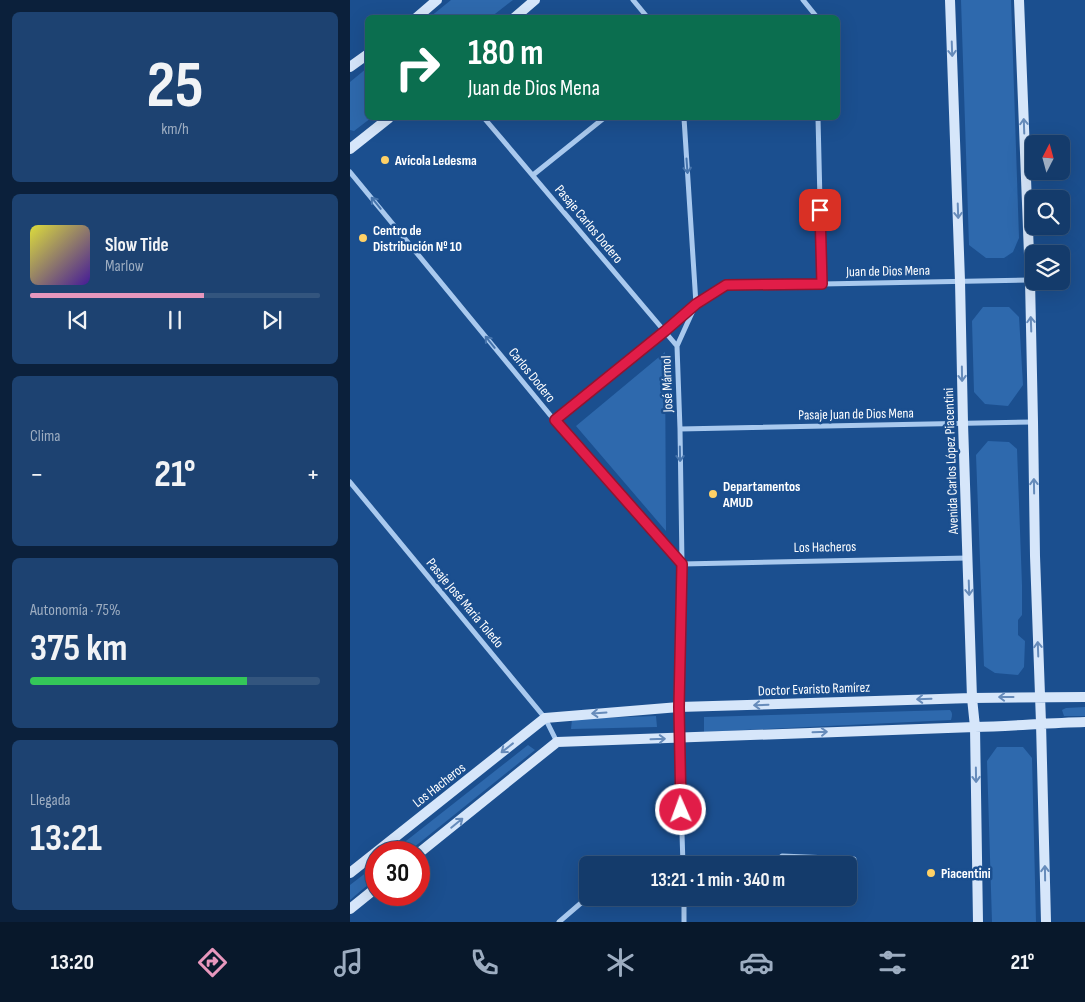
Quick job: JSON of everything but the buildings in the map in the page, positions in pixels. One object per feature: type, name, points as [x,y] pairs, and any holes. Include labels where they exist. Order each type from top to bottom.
[{"type":"main road","points":[[420,15],[437,0]]},
{"type":"main road","points":[[518,15],[535,0]]},
{"type":"main road","name":"Avenida Carlos López Piacentini","points":[[950,0],[972,698],[975,726],[978,922]]},
{"type":"main road","points":[[1019,0],[1029,245]]},
{"type":"main road","points":[[350,67],[365,56]]},
{"type":"main road","points":[[350,149],[387,120]]},
{"type":"main road","points":[[1030,290],[1035,556],[1046,922]]},
{"type":"main road","name":"Doctor Evaristo Ramírez","points":[[545,718],[679,707],[972,698],[1085,697]]},
{"type":"main road","name":"Los Hacheros","points":[[350,873],[545,718]]},
{"type":"main road","points":[[430,844],[557,742],[1085,722]]},
{"type":"main road","points":[[350,909],[365,897]]},
{"type":"street","points":[[633,0],[646,15]]},
{"type":"street","points":[[803,0],[815,15]]},
{"type":"street","name":"Pasaje Carlos Dodero","points":[[486,120],[677,346]]},
{"type":"street","points":[[533,175],[602,120]]},
{"type":"street","name":"José Mármol","points":[[682,564],[677,346],[696,304],[684,120]]},
{"type":"street","points":[[818,120],[822,284]]},
{"type":"street","name":"Carlos Dodero","points":[[350,172],[555,420],[682,564]]},
{"type":"street","name":"Juan de Dios Mena","points":[[555,420],[696,304],[726,285],[1025,280]]},
{"type":"street","name":"Pasaje Juan de Dios Mena","points":[[680,429],[1033,422]]},
{"type":"street","name":"Pasaje José María Toledo","points":[[350,482],[545,718],[557,742]]},
{"type":"street","name":"Los Hacheros","points":[[682,564],[968,558]]},
{"type":"street","points":[[682,564],[679,738],[683,856]]},
{"type":"street","points":[[559,922],[579,905]]},
{"type":"street","points":[[684,906],[684,922]]},
{"type":"shaded area","points":[[451,0],[513,0],[494,15],[432,15]]},
{"type":"shaded area","points":[[961,0],[1011,0],[1019,238],[1013,252],[1004,258],[986,258],[969,245]]},
{"type":"shaded area","points":[[365,70],[365,120],[368,120],[354,131],[350,130],[350,82]]},
{"type":"shaded area","points":[[983,307],[1009,307],[1019,317],[1023,385],[1008,406],[985,404],[974,392],[972,321]]},
{"type":"shaded area","points":[[665,352],[666,531],[576,426]]},
{"type":"shaded area","points":[[988,441],[1009,442],[1017,449],[1022,585],[1022,615],[1018,620],[1018,635],[1025,641],[1024,667],[1018,675],[995,673],[984,666],[976,455]]},
{"type":"shaded area","points":[[1085,707],[1085,716],[1064,716],[1062,710],[1066,708]]},
{"type":"shaded area","points":[[950,710],[952,713],[951,720],[704,732],[704,717]]},
{"type":"shaded area","points":[[656,716],[657,727],[571,729],[572,719]]},
{"type":"shaded area","points":[[528,745],[535,750],[422,841],[406,841]]},
{"type":"shaded area","points":[[997,747],[1023,747],[1032,758],[1036,922],[992,922],[987,761]]},
{"type":"shaded area","points":[[365,873],[365,887],[350,900],[350,885]]},
{"type":"place","name":"Avícola Ledesma","points":[[385,160]]},
{"type":"place","name":"Centro de Distribución Nº 10","points":[[363,238]]},
{"type":"place","name":"Departamentos AMUD","points":[[713,494]]},
{"type":"place","name":"Piacentini","points":[[931,873]]},
{"type":"route","points":[[681,810],[679,707],[682,564],[555,420],[696,304],[726,285],[822,284],[820,210]]}]
